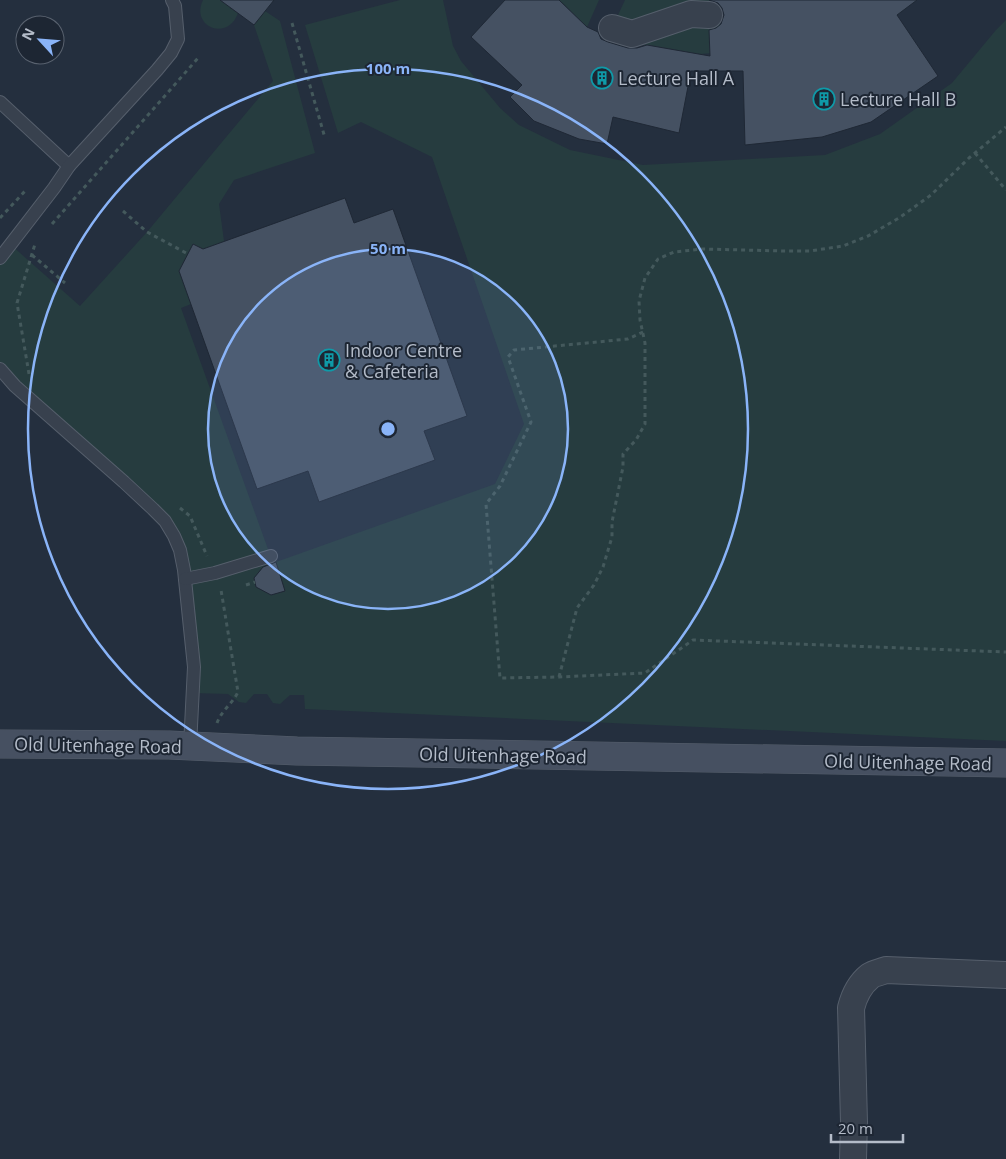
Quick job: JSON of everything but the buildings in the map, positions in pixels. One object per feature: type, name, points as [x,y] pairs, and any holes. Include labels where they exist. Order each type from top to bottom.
[{"type":"street","points":[[612,28],[632,34],[691,14],[709,15]]},
{"type":"street","name":"Old Uitenhage Road","points":[[0,744],[169,745],[297,752],[1006,763]]},
{"type":"street","points":[[853,1159],[851,1008],[853,997],[870,976],[886,970],[1006,975]]},
{"type":"lane","points":[[0,258],[69,166],[171,53],[178,39],[175,6],[172,0]]},
{"type":"lane","points":[[0,102],[69,166]]},
{"type":"lane","points":[[0,369],[15,386],[124,482],[165,522],[174,536],[180,550],[185,579],[194,667],[199,747]]},
{"type":"lane","points":[[185,579],[215,573],[271,556]]},
{"type":"path","points":[[292,23],[325,138]]},
{"type":"path","points":[[48,229],[200,57]]},
{"type":"path","points":[[559,677],[577,608],[594,585],[603,567],[612,537],[612,522],[623,467],[622,454],[636,440],[645,424],[646,343],[640,320],[639,300],[645,278],[658,259],[674,252],[703,250],[793,251],[843,246],[868,236],[932,195],[975,153],[1006,127]]},
{"type":"path","points":[[975,153],[1006,190]]},
{"type":"path","points":[[123,211],[147,232],[188,254]]},
{"type":"path","points":[[30,380],[17,303],[36,243]]},
{"type":"path","points":[[32,255],[66,283]]},
{"type":"path","points":[[643,332],[628,339],[514,350],[508,357],[531,422],[500,486],[486,504],[500,678],[645,673],[693,640],[1006,652]]},
{"type":"path","points":[[175,503],[190,516],[222,592],[238,692],[235,699],[199,747]]},
{"type":"green space","points":[[203,0],[234,0],[230,8],[238,13],[233,22],[226,27],[212,28],[202,18],[200,10]]},
{"type":"green space","points":[[400,0],[443,0],[453,46],[461,61],[500,108],[519,125],[570,150],[643,165],[825,155],[880,134],[952,83],[1006,20],[1006,741],[305,709],[304,695],[290,695],[280,704],[273,703],[267,694],[254,694],[246,703],[239,702],[228,694],[193,693],[174,536],[0,369],[0,258],[11,245],[80,306],[147,232],[273,81],[254,25],[265,11],[280,21],[315,153],[234,180],[219,204],[224,241],[232,263],[193,244],[182,265],[183,281],[191,304],[181,308],[273,563],[263,567],[254,578],[256,587],[271,595],[285,591],[276,562],[495,484],[524,424],[432,157],[361,122],[338,133],[305,25]]},
{"type":"green space","points":[[559,0],[599,0],[587,27]]},
{"type":"green space","points":[[625,0],[709,0],[709,24],[792,23],[800,46],[700,54],[611,39],[612,28]]},
{"type":"place","name":"Lecture Hall A","points":[[602,78]]},
{"type":"place","name":"Lecture Hall B","points":[[824,99]]},
{"type":"place","name":"Indoor Centre & Cafeteria","points":[[329,360]]}]
